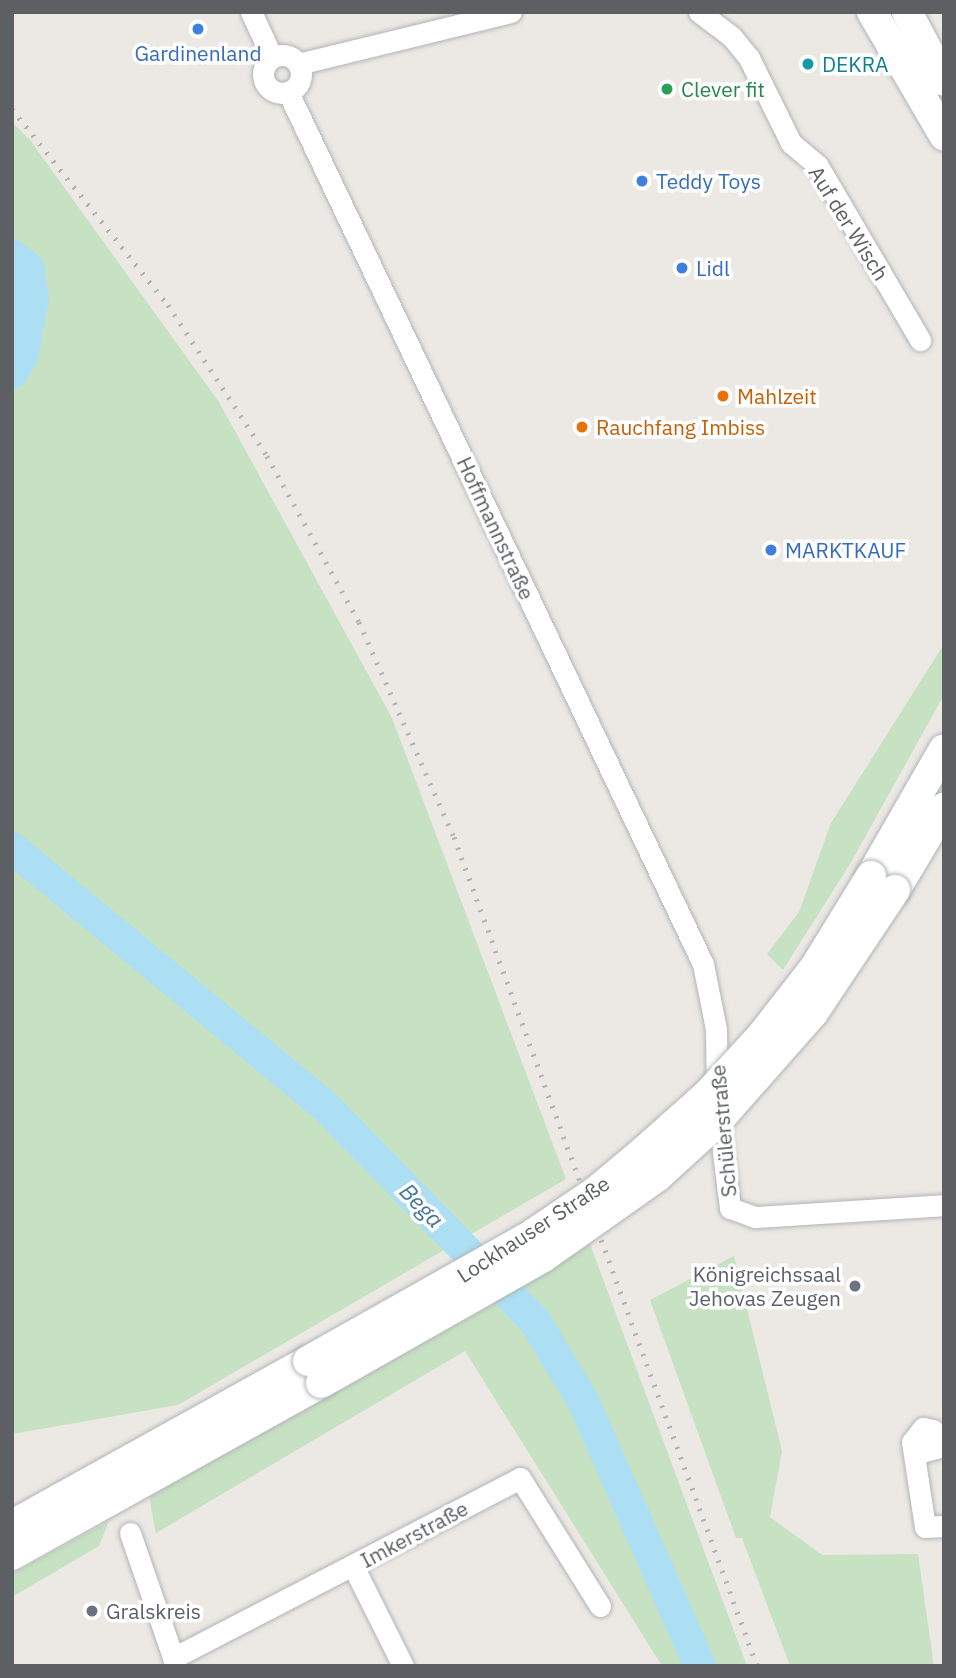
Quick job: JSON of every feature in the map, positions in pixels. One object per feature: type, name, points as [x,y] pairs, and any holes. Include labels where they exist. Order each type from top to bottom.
[{"type":"main road","points":[[873,12],[944,135]]},
{"type":"main road","points":[[907,12],[944,81]]},
{"type":"main road","name":"Lockhauser Straße","points":[[883,883],[944,749]]},
{"type":"main road","name":"Lockhauser Straße","points":[[12,1555],[90,1497],[315,1372],[595,1192],[709,1093],[763,1034],[944,808]]},
{"type":"main road","name":"Lockhauser Straße","points":[[12,1525],[90,1497]]},
{"type":"street","points":[[251,12],[272,57]]},
{"type":"street","points":[[298,64],[511,12]]},
{"type":"street","name":"Auf der Wisch","points":[[699,12],[732,37],[748,58],[791,142],[818,166],[920,340]]},
{"type":"street","points":[[287,55],[298,64],[300,80],[288,92],[275,92],[265,83],[263,69],[272,57],[287,55]]},
{"type":"street","name":"Hoffmannstraße","points":[[288,92],[703,964]]},
{"type":"street","name":"Schülerstraße","points":[[703,964],[716,1029],[715,1075],[727,1199],[740,1216],[944,1205]]},
{"type":"street","points":[[915,1454],[925,1527],[944,1526]]},
{"type":"street","name":"Imkerstraße","points":[[175,1662],[520,1478],[600,1606]]},
{"type":"street","points":[[130,1533],[175,1662]]},
{"type":"street","points":[[353,1566],[403,1666]]},
{"type":"green space","points":[[12,122],[30,140],[219,402],[392,718],[566,1179],[178,1405],[12,1434],[12,354],[19,262],[12,248]]},
{"type":"green space","points":[[944,644],[944,695],[850,864],[783,970],[767,954],[799,912],[831,823]]},
{"type":"green space","points":[[590,1244],[747,1666],[662,1666],[465,1351],[156,1533],[149,1497],[483,1310]]},
{"type":"green space","points":[[734,1256],[782,1451],[770,1517],[822,1555],[918,1554],[934,1666],[790,1666],[742,1538],[736,1538],[650,1300]]},
{"type":"green space","points":[[109,1521],[99,1546],[12,1597],[12,1574]]},
{"type":"water","points":[[12,248],[19,261],[22,298],[12,354]]},
{"type":"waterway","name":"Bega","points":[[12,255],[28,268],[33,298],[22,356],[12,373]]},
{"type":"waterway","name":"Bega","points":[[12,848],[324,1105],[535,1321],[584,1403],[700,1666]]},
{"type":"railway","points":[[12,109],[168,305],[267,456],[359,622],[454,837],[757,1666]]},
{"type":"place","name":"Gardinenland","points":[[198,29]]},
{"type":"place","name":"DEKRA","points":[[808,64]]},
{"type":"place","name":"Clever fit","points":[[667,89]]},
{"type":"place","name":"Teddy Toys","points":[[642,181]]},
{"type":"place","name":"Lidl","points":[[682,268]]},
{"type":"place","name":"Mahlzeit","points":[[723,396]]},
{"type":"place","name":"Rauchfang Imbiss","points":[[582,427]]},
{"type":"place","name":"MARKTKAUF","points":[[771,550]]},
{"type":"place","name":"Königreichssaal Jehovas Zeugen","points":[[855,1286]]},
{"type":"place","name":"Gralskreis","points":[[92,1611]]}]
